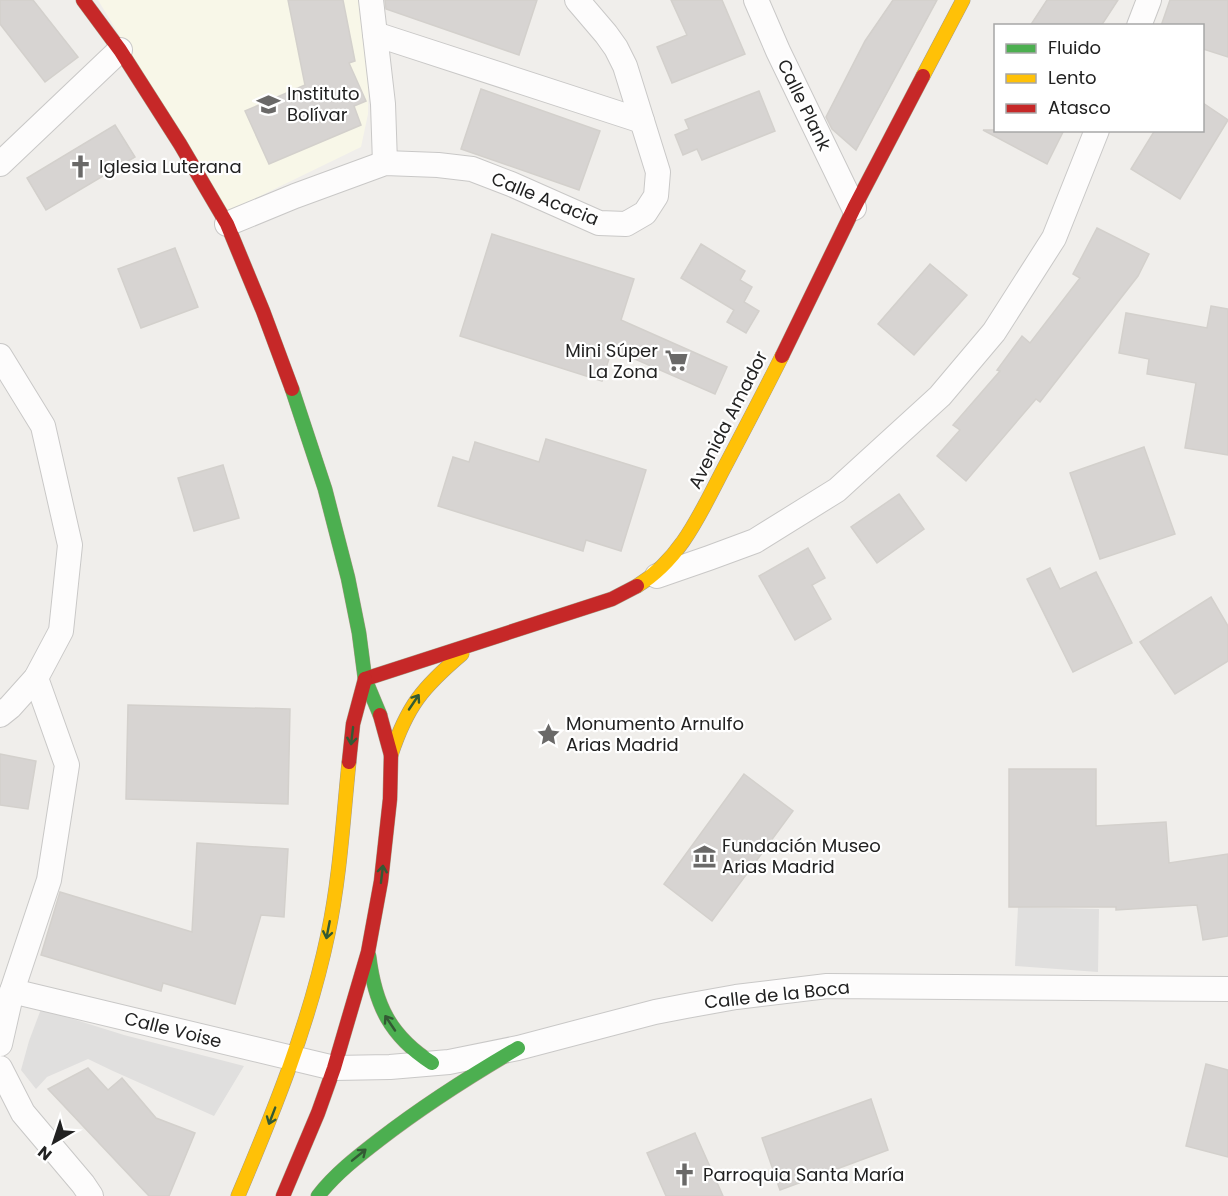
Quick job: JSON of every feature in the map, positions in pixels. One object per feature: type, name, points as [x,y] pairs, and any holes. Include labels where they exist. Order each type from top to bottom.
[{"type":"main road","points":[[83,0],[120,50],[180,144],[226,224],[285,367],[325,489],[348,578],[365,679],[383,723],[391,755],[386,840],[368,952],[334,1068],[283,1196]]},
{"type":"main road","name":"Avenida Amador","points":[[365,679],[612,598],[652,577],[675,554],[694,525],[751,418],[854,208],[963,0]]},
{"type":"main road","points":[[391,755],[399,730],[418,695],[440,672],[472,645]]},
{"type":"main road","points":[[238,1196],[270,1121],[312,999],[335,897],[354,721],[365,679]]},
{"type":"main road","points":[[368,952],[374,990],[385,1016],[408,1045],[432,1063]]},
{"type":"main road","points":[[318,1196],[336,1175],[398,1124],[459,1083],[518,1048]]},
{"type":"street","points":[[226,224],[386,163],[383,104],[371,0]]},
{"type":"street","name":"Calle Acacia","points":[[386,163],[472,169],[599,223],[626,224],[645,213],[656,196],[658,172],[625,66],[606,34],[576,0]]},
{"type":"street","name":"Calle Plank","points":[[756,0],[778,51],[854,208]]},
{"type":"street","points":[[1140,24],[1149,0]]},
{"type":"street","points":[[375,34],[642,122]]},
{"type":"street","points":[[0,164],[120,50]]},
{"type":"street","points":[[652,577],[755,541],[837,490],[940,396],[994,332],[1054,238],[1096,132]]},
{"type":"street","points":[[0,356],[43,426],[70,545],[61,631],[36,678],[0,715]]},
{"type":"street","points":[[0,1044],[12,991],[49,880],[67,765],[36,678]]},
{"type":"street","name":"Calle de la Boca","points":[[334,1068],[381,1068],[458,1060],[518,1048],[655,1012],[736,997],[827,986],[1228,989]]},
{"type":"street","name":"Calle Voise","points":[[12,991],[334,1068]]},
{"type":"street","points":[[0,1068],[24,1113],[91,1196]]},
{"type":"shaded area","name":"Instituto Bolívar","points":[[98,0],[360,0],[369,64],[368,114],[361,147],[227,212]]},
{"type":"shaded area","points":[[1018,907],[1099,909],[1098,972],[1015,966]]},
{"type":"shaded area","points":[[41,1009],[124,1035],[244,1066],[214,1116],[88,1059],[47,1077],[36,1089],[21,1070]]},
{"type":"building","points":[[0,0],[33,0],[78,57],[45,82],[0,24]]},
{"type":"building","points":[[288,0],[343,0],[355,61],[349,63],[366,101],[354,106],[361,125],[269,164],[245,111],[305,85]]},
{"type":"building","points":[[385,0],[537,0],[519,55],[386,9]]},
{"type":"building","points":[[671,0],[722,0],[745,54],[672,83],[657,47],[687,35]]},
{"type":"building","points":[[893,0],[937,0],[856,150],[832,129],[826,117],[865,41]]},
{"type":"building","points":[[1047,0],[1118,0],[1102,24],[1031,24]]},
{"type":"building","points":[[1170,0],[1228,0],[1228,57],[1204,49],[1204,24],[1162,24]]},
{"type":"building","points":[[481,89],[600,131],[579,190],[461,149]]},
{"type":"building","points":[[759,91],[775,131],[702,160],[697,149],[683,155],[675,135],[689,129],[685,120]]},
{"type":"building","points":[[1204,104],[1228,120],[1180,199],[1131,169],[1154,132],[1204,132]]},
{"type":"building","name":"Iglesia Luterana","points":[[115,125],[135,157],[46,210],[27,178]]},
{"type":"building","points":[[983,130],[1063,132],[1047,164]]},
{"type":"building","points":[[1097,228],[1149,254],[1138,276],[1040,402],[1036,399],[966,481],[937,456],[960,430],[953,425],[1000,371],[997,370],[1022,336],[1030,343],[1080,278],[1073,274]]},
{"type":"building","points":[[492,234],[634,279],[621,320],[727,367],[715,394],[612,349],[602,381],[460,336]]},
{"type":"building","points":[[701,244],[745,271],[740,280],[752,287],[744,302],[759,311],[746,333],[727,322],[734,310],[681,278]]},
{"type":"building","points":[[175,248],[198,307],[141,328],[118,269]]},
{"type":"building","points":[[930,264],[967,295],[914,355],[878,324]]},
{"type":"building","points":[[1211,306],[1228,309],[1228,455],[1185,448],[1196,383],[1147,374],[1149,359],[1119,353],[1126,313],[1207,328]]},
{"type":"building","points":[[546,439],[646,470],[621,551],[586,540],[583,551],[438,506],[453,457],[469,462],[475,442],[539,462]]},
{"type":"building","points":[[1144,447],[1175,534],[1100,559],[1070,473]]},
{"type":"building","points":[[223,465],[239,518],[194,531],[178,478]]},
{"type":"building","points":[[899,494],[924,529],[877,563],[851,527]]},
{"type":"building","points":[[808,548],[825,578],[812,585],[831,619],[795,640],[759,576]]},
{"type":"building","points":[[1050,568],[1060,589],[1096,572],[1132,643],[1073,672],[1027,579]]},
{"type":"building","points":[[1211,597],[1228,626],[1228,661],[1175,694],[1140,642]]},
{"type":"building","points":[[128,705],[290,709],[288,804],[126,799]]},
{"type":"building","points":[[0,754],[36,761],[28,809],[0,805]]},
{"type":"building","points":[[1009,769],[1096,769],[1096,826],[1166,822],[1169,863],[1228,854],[1228,936],[1203,940],[1197,905],[1116,910],[1116,907],[1009,907]]},
{"type":"building","points":[[744,774],[793,811],[712,921],[664,884]]},
{"type":"building","points":[[197,843],[288,849],[284,917],[261,915],[235,1004],[163,983],[161,991],[41,955],[60,892],[192,932]]},
{"type":"building","points":[[1206,1064],[1228,1070],[1228,1157],[1186,1146]]},
{"type":"building","points":[[88,1068],[108,1090],[122,1078],[156,1118],[195,1133],[169,1196],[149,1196],[48,1089]]},
{"type":"building","points":[[871,1099],[888,1150],[780,1190],[762,1138]]},
{"type":"building","name":"Parroquia Santa María","points":[[695,1133],[723,1196],[666,1196],[647,1153]]},
{"type":"traffic: fast","points":[[292,389],[325,489],[348,578],[365,679],[380,715]]},
{"type":"traffic: fast","points":[[369,956],[375,990],[387,1018],[405,1042],[432,1063]]},
{"type":"traffic: fast","points":[[318,1196],[347,1166],[396,1127],[482,1069],[518,1048]]},
{"type":"traffic: slow","points":[[923,76],[963,0]]},
{"type":"traffic: slow","points":[[637,586],[666,563],[688,534],[782,356]]},
{"type":"traffic: slow","points":[[391,755],[403,723],[418,698],[462,654]]},
{"type":"traffic: slow","points":[[238,1196],[265,1132],[301,1034],[320,968],[336,891],[349,762]]},
{"type":"traffic: jam","points":[[83,0],[120,50],[180,144],[227,224],[292,389]]},
{"type":"traffic: jam","points":[[782,356],[854,208],[923,76]]},
{"type":"traffic: jam","points":[[365,679],[612,599],[637,586]]},
{"type":"traffic: jam","points":[[349,762],[353,724],[365,679]]},
{"type":"traffic: jam","points":[[283,1196],[334,1068],[368,952],[381,881],[390,799],[391,755],[380,715]]},
{"type":"place","name":"Instituto Bolívar","points":[[269,104]]},
{"type":"place","name":"Iglesia Luterana","points":[[81,167]]},
{"type":"place","name":"Mini Súper La Zona","points":[[676,361]]},
{"type":"place","name":"Monumento Arnulfo Arias Madrid","points":[[548,734]]},
{"type":"place","name":"Fundación Museo Arias Madrid","points":[[704,856]]},
{"type":"place","name":"Parroquia Santa María","points":[[685,1175]]}]
